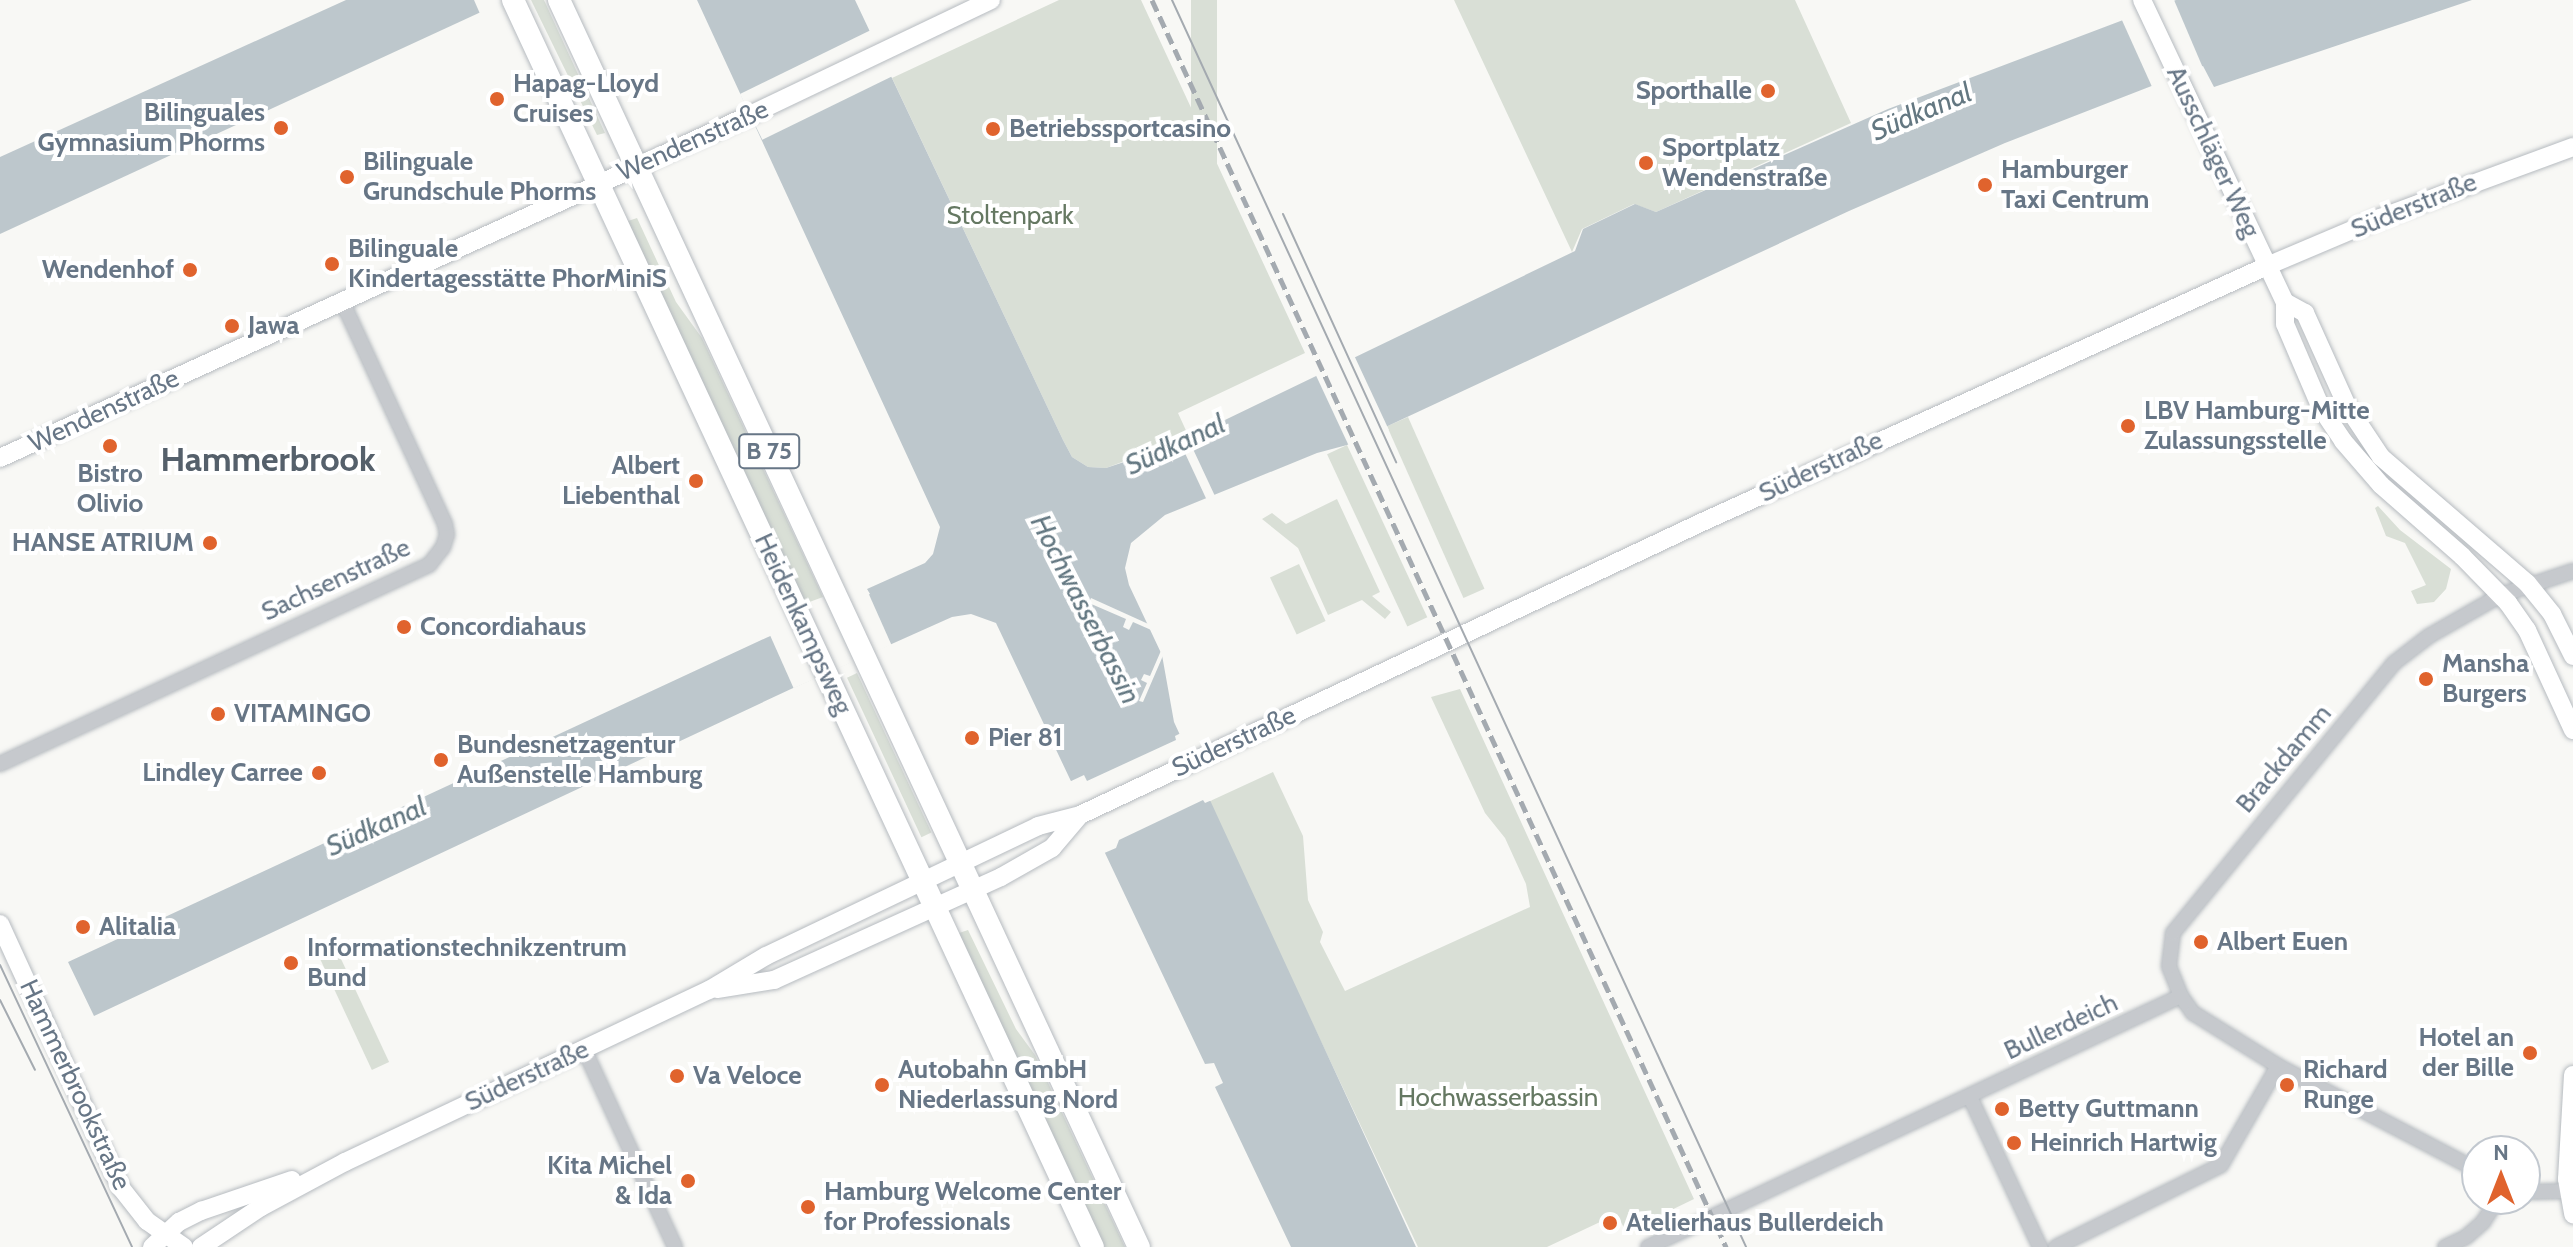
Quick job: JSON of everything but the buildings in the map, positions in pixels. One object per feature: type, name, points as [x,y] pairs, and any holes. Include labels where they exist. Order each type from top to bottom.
[{"type":"main road","name":"Heidenkampsweg","points":[[513,0],[1093,1247]]},
{"type":"main road","name":"Heidenkampsweg","points":[[559,0],[1139,1247]]},
{"type":"main road","name":"Wendenstraße","points":[[0,458],[750,115],[991,0]]},
{"type":"main road","name":"Ausschläger Weg","points":[[2144,4],[2285,302],[2285,324],[2321,408],[2343,441],[2381,485],[2501,595],[2527,630],[2573,730]]},
{"type":"main road","name":"Süderstraße","points":[[201,1247],[261,1207],[345,1162],[709,990],[766,956],[1038,826],[1080,815],[1978,394],[2267,266],[2380,218],[2573,147]]},
{"type":"main road","name":"Ausschläger Weg","points":[[2285,302],[2305,313],[2347,406],[2381,457],[2527,583],[2552,614],[2573,656]]},
{"type":"main road","name":"Süderstraße","points":[[709,990],[774,980],[973,890],[1052,848],[1080,815]]},
{"type":"main road","name":"Hammerbrookstraße","points":[[0,924],[121,1188],[158,1241],[184,1247]]},
{"type":"main road","points":[[2573,1075],[2568,1191],[2573,1214]]},
{"type":"main road","name":"Süderstraße","points":[[158,1241],[201,1211],[345,1162]]},
{"type":"street","name":"Sachsenstraße","points":[[0,764],[429,565],[443,547],[447,535],[445,524],[342,301]]},
{"type":"street","name":"Brackdamm","points":[[2181,996],[2172,977],[2169,944],[2173,933],[2394,663],[2418,643],[2501,595],[2527,583],[2573,571]]},
{"type":"street","points":[[2181,996],[2193,1013],[2278,1066],[2461,1162]]},
{"type":"street","name":"Bullerdeich","points":[[1648,1247],[2181,996]]},
{"type":"street","points":[[584,1049],[675,1247]]},
{"type":"street","points":[[2056,1247],[2221,1165],[2278,1066]]},
{"type":"street","points":[[1970,1097],[2040,1247]]},
{"type":"street","points":[[2541,1192],[2568,1191]]},
{"type":"street","points":[[2445,1247],[2466,1237],[2488,1215]]},
{"type":"green space","points":[[531,0],[544,0],[605,133],[597,135]]},
{"type":"green space","name":"Stoltenpark","points":[[1059,0],[1141,0],[1305,353],[1178,413],[1189,437],[1106,468],[1088,467],[1072,457],[892,78]]},
{"type":"green space","points":[[1191,0],[1217,0],[1217,391],[1191,391]]},
{"type":"green space","name":"Sportplatz Wendenstraße","points":[[1454,0],[1795,0],[1851,123],[1656,212],[1634,204],[1582,229],[1572,252]]},
{"type":"green space","points":[[637,218],[676,302],[702,338],[823,597],[804,604],[628,221]]},
{"type":"green space","points":[[1408,417],[1484,589],[1463,598],[1387,426]]},
{"type":"green space","points":[[1347,445],[1427,617],[1407,626],[1327,454]]},
{"type":"green space","points":[[1337,499],[1380,592],[1372,596],[1391,612],[1385,619],[1362,600],[1328,615],[1298,548],[1262,519],[1272,513],[1286,524]]},
{"type":"green space","points":[[2378,506],[2400,530],[2451,569],[2446,589],[2434,602],[2417,604],[2411,591],[2426,585],[2405,543],[2386,536],[2375,508]]},
{"type":"green space","points":[[1299,564],[1326,621],[1297,635],[1270,578]]},
{"type":"green space","points":[[857,673],[931,833],[921,837],[847,678]]},
{"type":"green space","name":"Hochwasserbassin","points":[[1460,689],[1694,1199],[1626,1232],[1617,1214],[1547,1247],[1418,1247],[1208,802],[1273,772],[1303,836],[1308,900],[1323,932],[1320,942],[1345,991],[1530,907],[1526,884],[1505,838],[1485,813],[1431,697]]},
{"type":"green space","points":[[968,930],[1016,1029],[1035,1055],[1125,1247],[1101,1247],[959,933]]},
{"type":"green space","points":[[335,946],[389,1062],[372,1070],[318,954]]},
{"type":"water","points":[[346,0],[507,0],[0,234],[0,157]]},
{"type":"water","name":"Südkanal","points":[[697,0],[855,0],[1072,457],[1088,467],[1106,468],[1169,447],[1575,251],[1583,229],[1635,204],[1656,212],[1888,109],[2176,0],[2472,0],[2214,87],[2203,66],[2005,143],[1849,211],[1347,445],[1317,453],[1165,515],[1131,543],[1125,568],[1129,585],[1162,655],[1174,722],[1416,1247],[1291,1247],[1215,1087],[1223,1083],[1214,1063],[1205,1064],[996,623],[971,614],[952,617],[791,689],[94,1016],[68,962],[768,637],[870,594],[867,589],[925,563],[933,554],[940,527]]},
{"type":"pier","points":[[474,0],[511,0],[481,16]]},
{"type":"pier","points":[[2174,0],[2203,68],[2153,89],[2121,18]]},
{"type":"pier","points":[[873,29],[895,75],[762,140],[740,94]]},
{"type":"pier","points":[[1353,353],[1389,430],[1350,448],[1314,371]]},
{"type":"pier","points":[[1186,434],[1216,498],[1208,502],[1178,438]]},
{"type":"pier","points":[[867,590],[891,645],[794,688],[769,634]]},
{"type":"pier","points":[[1091,598],[1155,627],[1158,633],[1133,622],[1129,630],[1123,627],[1126,619],[1089,603]]},
{"type":"pier","points":[[1163,646],[1165,651],[1143,702],[1139,701],[1147,683],[1141,680],[1144,674],[1150,676]]},
{"type":"pier","points":[[1183,732],[1212,800],[1205,803],[1203,800],[1119,840],[1116,848],[1102,854],[1067,783],[1084,775],[1087,781],[1176,740],[1175,736]]},
{"type":"tram line","points":[[1172,0],[1746,1247]]},
{"type":"tram line","points":[[1283,214],[1396,462]]},
{"type":"tram line","points":[[0,965],[132,1247]]},
{"type":"tram line","points":[[0,1000],[35,1070]]},
{"type":"railway","points":[[1152,0],[1726,1247]]},
{"type":"place","name":"Sporthalle","points":[[1768,91]]},
{"type":"place","name":"Hapag-Lloyd Cruises","points":[[497,99]]},
{"type":"place","name":"Bilinguales Gymnasium Phorms","points":[[281,128]]},
{"type":"place","name":"Betriebssportcasino","points":[[993,129]]},
{"type":"place","name":"Sportplatz Wendenstraße","points":[[1646,163]]},
{"type":"place","name":"Bilinguale Grundschule Phorms","points":[[347,177]]},
{"type":"place","name":"Hamburger Taxi Centrum","points":[[1985,185]]},
{"type":"place","name":"Bilinguale Kindertagesstätte PhorMiniS","points":[[332,264]]},
{"type":"place","name":"Wendenhof","points":[[190,270]]},
{"type":"place","name":"Jawa","points":[[232,326]]},
{"type":"place","name":"LBV Hamburg-Mitte Zulassungsstelle","points":[[2128,426]]},
{"type":"place","name":"Bistro Olivio","points":[[110,446]]},
{"type":"place","name":"Albert Liebenthal","points":[[696,481]]},
{"type":"place","name":"HANSE ATRIUM","points":[[210,543]]},
{"type":"place","name":"Concordiahaus","points":[[404,627]]},
{"type":"place","name":"Mansha Burgers","points":[[2426,679]]},
{"type":"place","name":"VITAMINGO","points":[[218,714]]},
{"type":"place","name":"Pier 81","points":[[972,738]]},
{"type":"place","name":"Bundesnetzagentur Außenstelle Hamburg","points":[[441,760]]},
{"type":"place","name":"Lindley Carree","points":[[319,773]]},
{"type":"place","name":"Alitalia","points":[[83,927]]},
{"type":"place","name":"Albert Euen","points":[[2201,942]]},
{"type":"place","name":"Informationstechnikzentrum Bund","points":[[291,963]]},
{"type":"place","name":"Hotel an der Bille","points":[[2530,1053]]},
{"type":"place","name":"Va Veloce","points":[[677,1076]]},
{"type":"place","name":"Autobahn GmbH Niederlassung Nord","points":[[882,1085]]},
{"type":"place","name":"Richard Runge","points":[[2287,1085]]},
{"type":"place","name":"Betty Guttmann","points":[[2002,1109]]},
{"type":"place","name":"Heinrich Hartwig","points":[[2014,1143]]},
{"type":"place","name":"Kita Michel & Ida","points":[[688,1181]]},
{"type":"place","name":"Hamburg Welcome Center for Professionals","points":[[808,1207]]},
{"type":"place","name":"Atelierhaus Bullerdeich","points":[[1610,1223]]},
{"type":"district","name":"Hammerbrook","points":[[268,460]]}]
